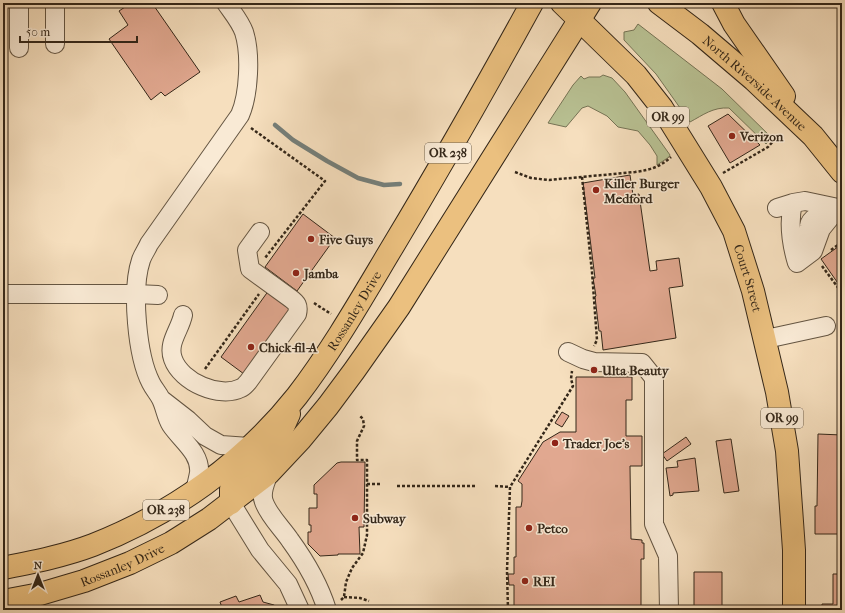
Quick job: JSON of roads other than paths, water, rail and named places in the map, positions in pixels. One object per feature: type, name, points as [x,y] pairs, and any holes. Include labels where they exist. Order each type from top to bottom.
[{"type":"main road","name":"Rossanley Drive","points":[[3,568],[51,558],[92,545],[139,524],[195,491],[233,462],[267,430],[296,396],[323,359],[360,301],[430,184],[532,3]]},
{"type":"main road","name":"Court Street","points":[[562,3],[584,12],[653,97],[686,144],[734,231],[753,291],[778,392],[786,451],[794,550],[794,610]]},
{"type":"main road","name":"North Riverside Avenue","points":[[659,3],[727,56],[813,136],[842,172]]},
{"type":"main road","points":[[723,3],[734,24],[750,48],[813,136]]},
{"type":"main road","name":"OR 238","points":[[230,503],[269,473],[300,440],[354,371],[399,307],[584,12]]},
{"type":"main road","points":[[230,503],[230,489],[234,482],[275,445],[296,396]]},
{"type":"main road","name":"Rossanley Drive","points":[[3,601],[40,594],[130,563],[171,543],[209,519],[230,503]]},
{"type":"street","points":[[19,3],[19,48]]},
{"type":"street","points":[[55,3],[55,44]]},
{"type":"street","points":[[195,491],[199,473],[199,462],[170,424],[161,399],[151,384],[144,365],[139,343],[136,318],[136,294],[141,260],[159,239],[210,167],[240,115],[244,104],[248,80],[245,38],[238,21],[226,3]]},
{"type":"street","points":[[805,201],[840,206],[821,229],[813,251],[812,260],[797,263],[792,245],[790,214],[785,205],[805,201]]},
{"type":"street","points":[[183,315],[182,322],[171,348],[173,359],[178,369],[195,382],[211,390],[226,391],[242,388],[248,382],[297,314],[298,308],[296,303],[255,273],[247,250],[260,232]]},
{"type":"street","points":[[3,294],[158,295]]},
{"type":"street","points":[[766,339],[826,326]]},
{"type":"street","points":[[571,359],[582,359],[594,362],[642,363],[654,378],[654,524],[668,556],[669,610]]},
{"type":"street","points":[[161,399],[188,420],[205,436],[221,445],[249,447]]},
{"type":"street","points":[[269,473],[262,492],[264,502],[271,514],[305,560],[323,596],[332,607]]},
{"type":"street","points":[[230,503],[260,550],[288,584],[300,610]]},
{"type":"waterway","points":[[275,125],[293,140],[358,178],[384,185],[400,184]]},
{"type":"place","name":"Verizon","points":[[732,136]]},
{"type":"place","name":"Killer Burger Medford","points":[[596,190]]},
{"type":"place","name":"Five Guys","points":[[311,239]]},
{"type":"place","name":"Jamba","points":[[296,273]]},
{"type":"place","name":"Chick-fil-A","points":[[251,347]]},
{"type":"place","name":"Ulta Beauty","points":[[594,370]]},
{"type":"place","name":"Trader Joe's","points":[[555,443]]},
{"type":"place","name":"Subway","points":[[355,518]]},
{"type":"place","name":"Petco","points":[[529,528]]},
{"type":"place","name":"REI","points":[[525,581]]}]
